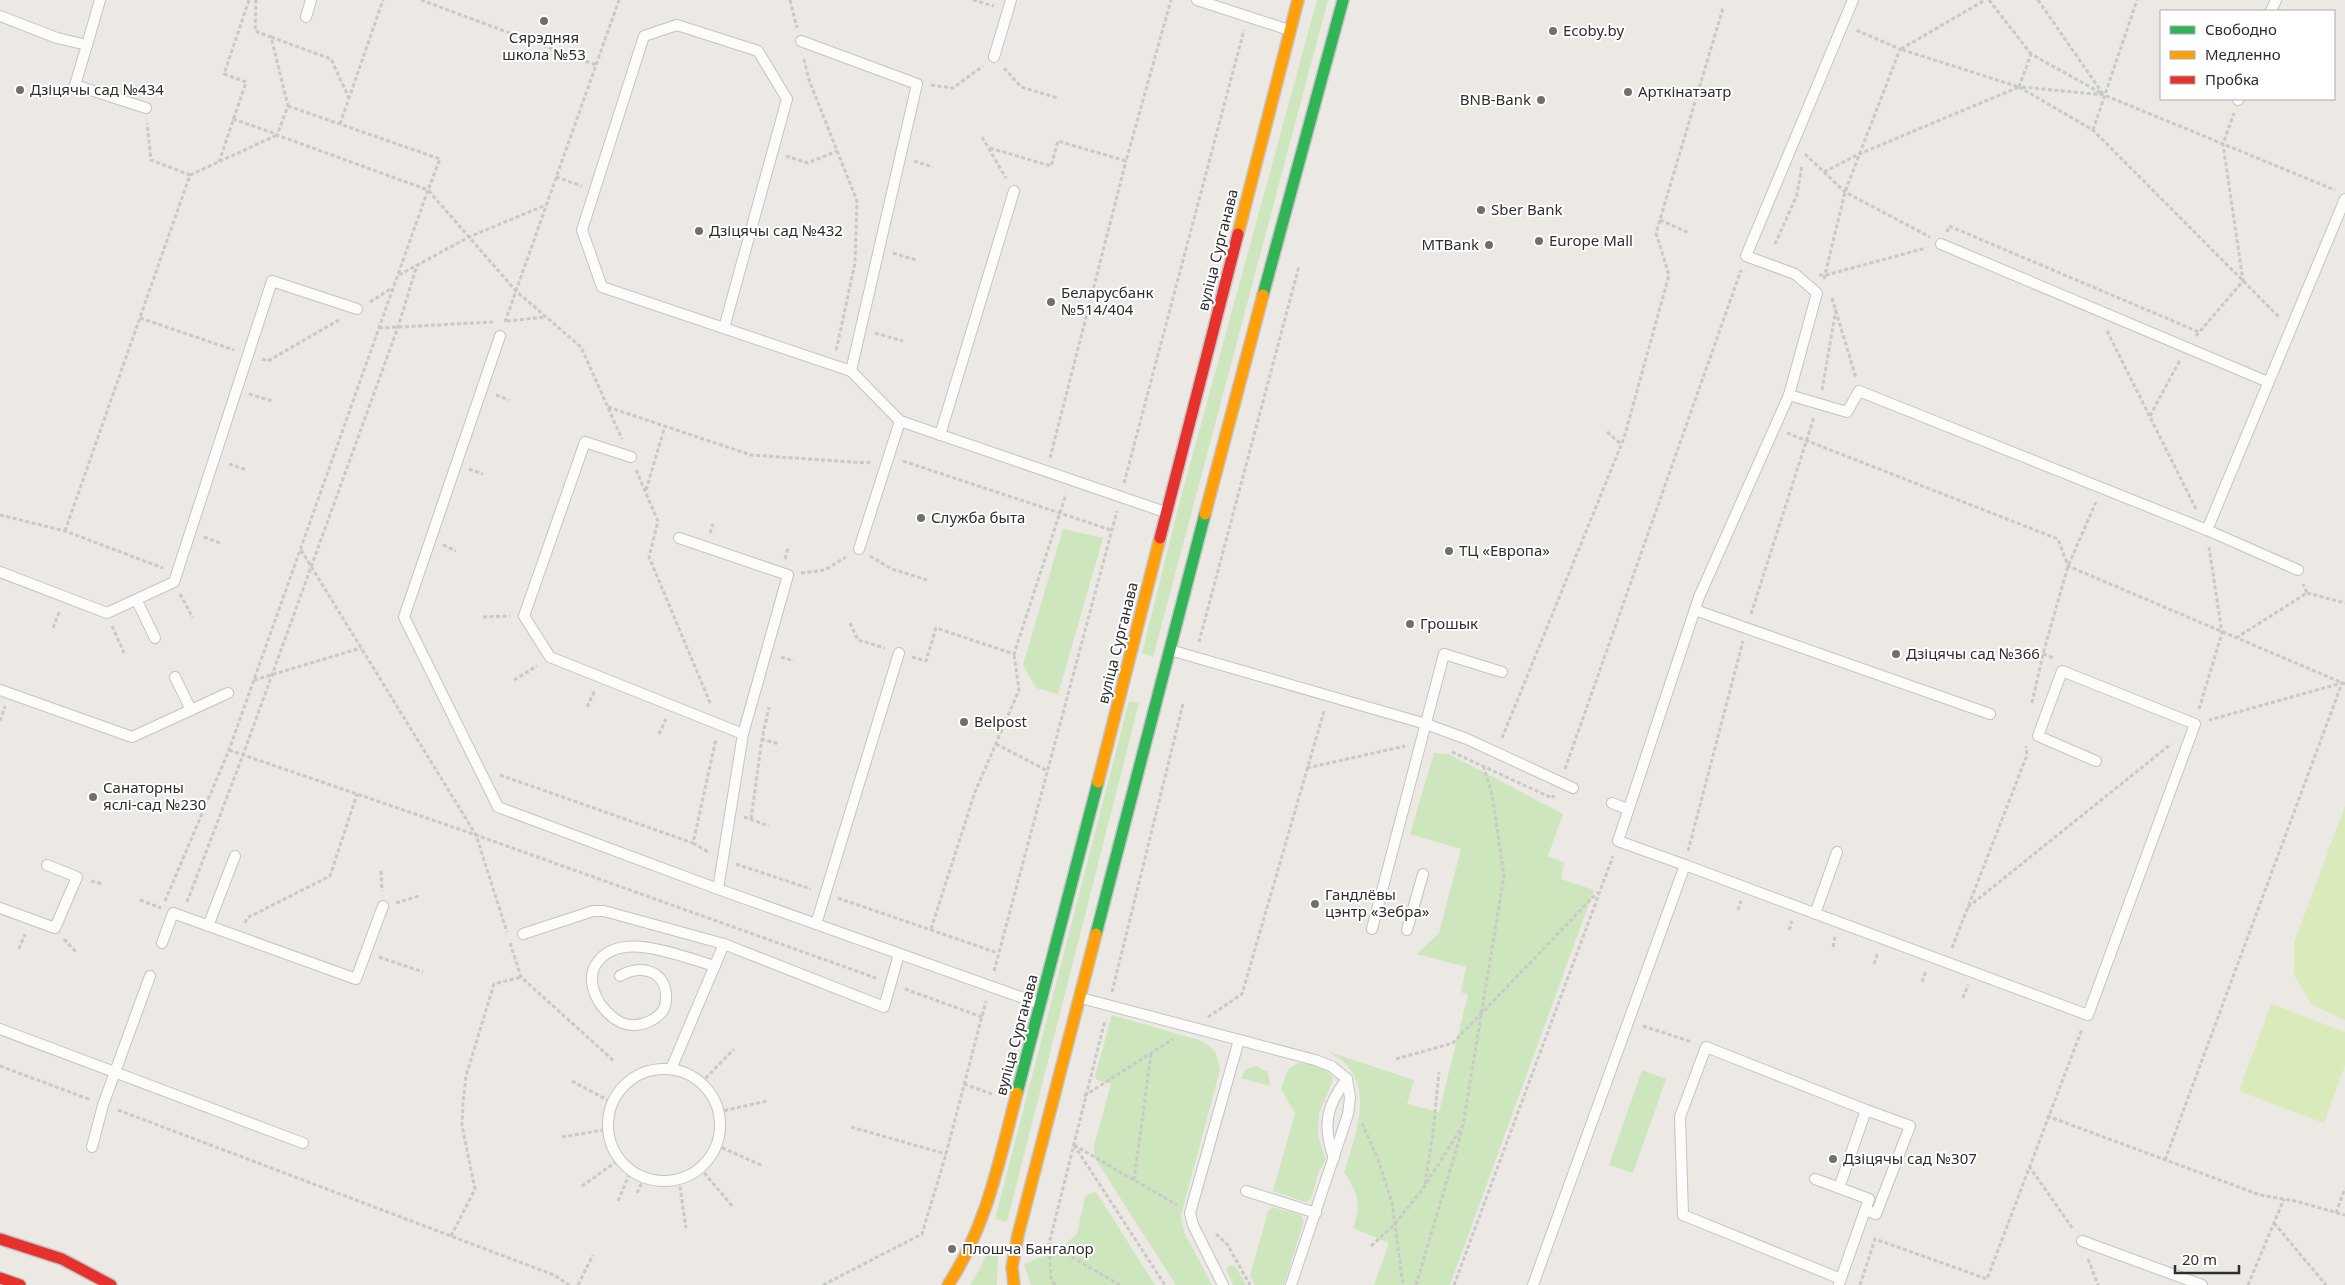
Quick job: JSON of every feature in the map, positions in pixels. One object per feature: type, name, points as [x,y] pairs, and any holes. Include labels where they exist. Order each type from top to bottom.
[{"type":"main road","name":"вуліца Сурганава","points":[[948,1285],[969,1254],[982,1224],[1041,1004],[1298,0]]},
{"type":"main road","points":[[1014,1285],[1012,1267],[1018,1235],[1081,998],[1228,424],[1343,0]]},
{"type":"main road","points":[[0,1239],[62,1258],[111,1285]]},
{"type":"main road","points":[[0,1278],[20,1285]]},
{"type":"lane","points":[[100,0],[75,85],[146,108]]},
{"type":"lane","points":[[306,17],[311,0]]},
{"type":"lane","points":[[1197,0],[1290,30]]},
{"type":"lane","points":[[1853,0],[1746,256],[1795,274],[1817,293],[1789,395],[1695,610],[1627,809],[1618,841],[2088,1015],[2195,724],[2062,671],[2038,736],[2096,761]]},
{"type":"lane","points":[[994,57],[1009,5]]},
{"type":"lane","points":[[0,16],[57,38],[87,44]]},
{"type":"lane","points":[[724,328],[787,99],[758,51],[677,25],[644,36],[582,230],[602,287],[851,371],[900,421],[1166,512]]},
{"type":"lane","points":[[801,41],[917,84],[851,371]]},
{"type":"lane","points":[[940,434],[1014,191]]},
{"type":"lane","points":[[2207,530],[2345,199]]},
{"type":"lane","points":[[1941,244],[2268,382]]},
{"type":"lane","points":[[0,572],[107,614],[137,601],[175,578],[272,281],[357,309]]},
{"type":"lane","points":[[500,336],[404,617],[498,807],[718,889],[1041,1004]]},
{"type":"lane","points":[[1789,395],[1847,412],[1859,391],[2207,530],[2298,570]]},
{"type":"lane","points":[[859,549],[900,421]]},
{"type":"lane","points":[[631,458],[585,442],[524,616],[550,658],[743,734]]},
{"type":"lane","points":[[679,538],[788,576],[743,734],[718,889]]},
{"type":"lane","points":[[137,601],[155,638]]},
{"type":"lane","points":[[1695,610],[1990,714]]},
{"type":"lane","points":[[1170,650],[1426,724],[1496,752],[1573,788]]},
{"type":"lane","points":[[816,924],[899,653]]},
{"type":"lane","points":[[1372,928],[1444,654],[1502,672]]},
{"type":"lane","points":[[174,677],[191,710]]},
{"type":"lane","points":[[0,690],[132,737],[228,693]]},
{"type":"lane","points":[[1612,803],[1627,809]]},
{"type":"lane","points":[[1815,914],[1837,852]]},
{"type":"lane","points":[[208,926],[235,856]]},
{"type":"lane","points":[[0,908],[55,928],[77,876],[47,865]]},
{"type":"lane","points":[[1533,1285],[1685,865]]},
{"type":"lane","points":[[1407,930],[1423,874]]},
{"type":"lane","points":[[162,944],[177,914],[356,979],[383,906]]},
{"type":"lane","points":[[523,934],[592,911],[604,911],[724,944],[884,1007],[899,954]]},
{"type":"lane","points":[[671,1069],[724,944]]},
{"type":"lane","points":[[620,976],[630,970],[641,968],[653,972],[662,981],[666,993],[665,1007],[657,1018],[640,1026],[626,1025],[610,1017],[597,1000],[592,983],[593,968],[602,955],[618,947],[642,945],[714,966]]},
{"type":"lane","points":[[92,1147],[103,1105],[150,976]]},
{"type":"lane","points":[[1081,998],[1331,1066],[1347,1079],[1350,1098],[1348,1114],[1291,1285]]},
{"type":"lane","points":[[0,1029],[303,1143]]},
{"type":"lane","points":[[1222,1285],[1193,1225],[1190,1213],[1239,1040]]},
{"type":"lane","points":[[1815,1180],[1869,1199],[1840,1282],[1682,1215],[1680,1117],[1706,1047],[1910,1126],[1876,1214],[1866,1210]]},
{"type":"lane","points":[[671,1069],[690,1075],[701,1083],[716,1103],[720,1121],[716,1145],[710,1158],[700,1168],[679,1180],[661,1182],[644,1178],[631,1170],[620,1159],[609,1138],[608,1120],[613,1103],[622,1087],[637,1076],[653,1070],[671,1069]]},
{"type":"lane","points":[[1334,1158],[1327,1140],[1328,1114],[1333,1098],[1347,1079]]},
{"type":"lane","points":[[1839,1188],[1866,1110]]},
{"type":"lane","points":[[1246,1191],[1316,1213]]},
{"type":"lane","points":[[2082,1241],[2202,1285]]},
{"type":"path","points":[[219,162],[246,82],[224,74],[249,0]]},
{"type":"path","points":[[256,0],[255,31],[331,59],[349,99]]},
{"type":"path","points":[[340,124],[383,0]]},
{"type":"path","points":[[420,0],[596,65]]},
{"type":"path","points":[[500,336],[619,0]]},
{"type":"path","points":[[790,0],[809,80],[857,201],[855,263],[832,365]]},
{"type":"path","points":[[973,0],[1009,5]]},
{"type":"path","points":[[1046,471],[1126,161],[1172,0]]},
{"type":"path","points":[[1817,293],[1826,275],[1845,192],[1900,49],[1985,0]]},
{"type":"path","points":[[1989,0],[2031,54],[2104,95],[2336,191]]},
{"type":"path","points":[[2038,0],[2104,95]]},
{"type":"path","points":[[2093,130],[2137,0]]},
{"type":"path","points":[[1496,752],[1622,444],[1669,275],[1656,233],[1723,8]]},
{"type":"path","points":[[1842,25],[1900,49],[2019,87],[2104,95]]},
{"type":"path","points":[[146,108],[151,160],[190,175],[277,135],[288,106],[271,37]]},
{"type":"path","points":[[1824,172],[1859,154],[2019,87],[2031,54]]},
{"type":"path","points":[[917,84],[953,88],[994,57],[1021,87],[1058,98]]},
{"type":"path","points":[[2019,87],[2093,130],[2290,329]]},
{"type":"path","points":[[2150,417],[2186,347],[2243,281],[2223,144],[2239,100]]},
{"type":"path","points":[[161,908],[229,750],[440,159],[288,106]]},
{"type":"path","points":[[233,119],[428,190],[516,291],[581,347],[658,520],[649,557],[719,725],[693,843]]},
{"type":"path","points":[[982,137],[1014,191]]},
{"type":"path","points":[[990,148],[1051,166],[1058,142],[1126,161]]},
{"type":"path","points":[[1794,142],[1845,192],[1941,244]]},
{"type":"path","points":[[772,151],[808,163],[837,151]]},
{"type":"path","points":[[65,531],[190,175]]},
{"type":"path","points":[[556,177],[594,190]]},
{"type":"path","points":[[398,275],[469,237],[546,205]]},
{"type":"path","points":[[1660,220],[1689,233]]},
{"type":"path","points":[[1760,223],[1795,274]]},
{"type":"path","points":[[1941,244],[1949,226],[2199,332]]},
{"type":"path","points":[[1826,275],[1941,244]]},
{"type":"path","points":[[879,249],[916,260]]},
{"type":"path","points":[[1307,768],[1421,742],[1451,751],[1552,798],[1561,782],[1746,256]]},
{"type":"path","points":[[140,900],[177,914],[243,755],[398,327],[417,265]]},
{"type":"path","points":[[1826,275],[1828,283]]},
{"type":"path","points":[[1831,292],[1859,391]]},
{"type":"path","points":[[1685,865],[1746,628],[1806,439],[1820,404],[1836,309]]},
{"type":"path","points":[[2097,309],[2207,530],[2222,633],[2195,724]]},
{"type":"path","points":[[379,328],[505,322],[546,317]]},
{"type":"path","points":[[861,329],[903,341]]},
{"type":"path","points":[[236,390],[272,401]]},
{"type":"path","points":[[608,406],[750,455],[866,463],[889,456],[1111,530]]},
{"type":"path","points":[[645,491],[665,426]]},
{"type":"path","points":[[1775,429],[1806,439],[2058,539],[2068,566],[2222,633],[2344,683]]},
{"type":"path","points":[[1607,432],[1622,444]]},
{"type":"path","points":[[931,929],[976,792],[1019,690],[1014,654],[1071,480]]},
{"type":"path","points":[[2030,712],[2042,654],[2068,566],[2102,488]]},
{"type":"path","points":[[0,515],[65,531],[175,578],[193,618]]},
{"type":"path","points":[[788,576],[826,570],[859,549],[892,569],[927,580]]},
{"type":"path","points":[[300,550],[476,835],[521,977],[614,1061]]},
{"type":"path","points":[[2298,570],[2307,593]]},
{"type":"path","points":[[2235,638],[2307,593],[2345,603]]},
{"type":"path","points":[[107,614],[124,653]]},
{"type":"path","points":[[483,617],[524,616]]},
{"type":"path","points":[[850,622],[858,640],[926,661],[936,628],[1014,654]]},
{"type":"path","points":[[254,680],[361,648]]},
{"type":"path","points":[[514,680],[550,658]]},
{"type":"path","points":[[2195,724],[2344,683]]},
{"type":"path","points":[[2165,1160],[2344,683]]},
{"type":"path","points":[[1085,1097],[1242,994],[1328,696]]},
{"type":"path","points":[[743,734],[780,744]]},
{"type":"path","points":[[751,819],[762,739]]},
{"type":"path","points":[[1946,962],[2027,755],[2026,739]]},
{"type":"path","points":[[1968,907],[2172,742]]},
{"type":"path","points":[[996,744],[1046,770]]},
{"type":"path","points":[[1416,1285],[1463,1125],[1504,876],[1492,794],[1477,744]]},
{"type":"path","points":[[229,750],[476,835],[982,1016]]},
{"type":"path","points":[[478,768],[693,843],[722,860],[998,953]]},
{"type":"path","points":[[240,938],[247,918],[330,876],[357,794]]},
{"type":"path","points":[[730,812],[769,826]]},
{"type":"path","points":[[1454,1285],[1618,841]]},
{"type":"path","points":[[381,871],[383,906],[419,896]]},
{"type":"path","points":[[1396,1059],[1453,1043],[1600,889]]},
{"type":"path","points":[[366,952],[423,972]]},
{"type":"path","points":[[451,1236],[475,1189],[462,1126],[466,1076],[494,984],[521,977]]},
{"type":"path","points":[[823,1285],[922,1234],[946,1154],[990,986]]},
{"type":"path","points":[[1860,1285],[1875,1239],[1988,1279],[2029,1166],[2088,1015]]},
{"type":"path","points":[[1629,1020],[1706,1047]]},
{"type":"path","points":[[701,1083],[734,1049]]},
{"type":"path","points":[[1134,1180],[1151,1054]]},
{"type":"path","points":[[0,1066],[554,1275],[569,1285]]},
{"type":"path","points":[[1424,1187],[1433,1132],[1438,1072]]},
{"type":"path","points":[[572,1081],[613,1103]]},
{"type":"path","points":[[964,1084],[1015,1101]]},
{"type":"path","points":[[1350,1098],[1378,1158],[1392,1203],[1403,1285]]},
{"type":"path","points":[[718,1112],[767,1101]]},
{"type":"path","points":[[2048,1116],[2260,1194],[2345,1215]]},
{"type":"path","points":[[1371,1246],[1395,1224],[1424,1187],[1463,1125]]},
{"type":"path","points":[[851,1127],[946,1154]]},
{"type":"path","points":[[562,1137],[609,1129]]},
{"type":"path","points":[[716,1145],[763,1166]]},
{"type":"path","points":[[1164,1285],[1074,1145],[1190,1213]]},
{"type":"path","points":[[582,1186],[620,1159]]},
{"type":"path","points":[[2029,1166],[2082,1241],[2098,1285]]},
{"type":"path","points":[[700,1168],[733,1207]]},
{"type":"path","points":[[618,1201],[631,1170]]},
{"type":"path","points":[[637,1193],[644,1178]]},
{"type":"path","points":[[679,1180],[686,1228]]},
{"type":"path","points":[[2336,1213],[2345,1188]]},
{"type":"path","points":[[2248,1285],[2284,1199]]},
{"type":"path","points":[[2273,1222],[2326,1285]]},
{"type":"path","points":[[1215,1233],[1227,1244],[1250,1285]]},
{"type":"path","points":[[1049,1244],[1120,1285]]},
{"type":"path","points":[[578,1285],[594,1255]]},
{"type":"green space","points":[[1317,0],[1328,0],[1153,657],[1142,653],[1177,512]]},
{"type":"green space","points":[[1063,529],[1103,538],[1058,694],[1036,688],[1023,665]]},
{"type":"green space","points":[[1129,701],[1139,703],[1007,1222],[995,1219]]},
{"type":"green space","points":[[1434,753],[1449,754],[1563,814],[1548,856],[1564,863],[1561,879],[1594,890],[1450,1285],[1374,1285],[1389,1243],[1353,1228],[1358,1205],[1353,1187],[1344,1172],[1356,1131],[1360,1102],[1354,1075],[1345,1063],[1329,1052],[1414,1080],[1407,1104],[1439,1112],[1468,995],[1461,992],[1466,967],[1417,954],[1439,933],[1461,849],[1410,834]]},
{"type":"green space","points":[[2345,806],[2344,1020],[2312,1005],[2294,975],[2294,943]]},
{"type":"green space","points":[[2271,1004],[2345,1032],[2345,1065],[2324,1123],[2239,1091]]},
{"type":"green space","points":[[1112,1015],[1199,1040],[1212,1048],[1218,1060],[1220,1070],[1181,1215],[1184,1232],[1212,1285],[1176,1285],[1094,1157],[1094,1146],[1111,1084],[1097,1080],[1095,1076]]},
{"type":"green space","points":[[1298,1063],[1314,1065],[1324,1069],[1333,1080],[1319,1114],[1318,1136],[1326,1159],[1318,1173],[1311,1199],[1305,1202],[1273,1191],[1295,1114],[1281,1088],[1288,1070]]},
{"type":"green space","points":[[1256,1066],[1268,1072],[1270,1086],[1241,1078],[1245,1070]]},
{"type":"green space","points":[[1642,1070],[1666,1079],[1633,1173],[1609,1165]]},
{"type":"green space","points":[[1096,1192],[1155,1285],[1031,1285],[1024,1264],[1059,1250],[1077,1234],[1085,1196]]},
{"type":"green space","points":[[1273,1207],[1301,1215],[1304,1221],[1284,1285],[1255,1285],[1250,1276],[1268,1211]]},
{"type":"green space","points":[[989,1249],[998,1252],[997,1285],[970,1285],[979,1270]]},
{"type":"green space","points":[[1230,1265],[1236,1267],[1246,1285],[1233,1285],[1226,1269]]},
{"type":"traffic: fast","points":[[1263,295],[1343,0]]},
{"type":"traffic: fast","points":[[1096,934],[1205,514]]},
{"type":"traffic: fast","points":[[1017,1093],[1098,782]]},
{"type":"traffic: slow","points":[[1238,234],[1298,0]]},
{"type":"traffic: slow","points":[[1205,514],[1263,295]]},
{"type":"traffic: slow","points":[[1098,782],[1160,538]]},
{"type":"traffic: slow","points":[[1014,1285],[1012,1267],[1018,1235],[1096,934]]},
{"type":"traffic: slow","points":[[948,1285],[973,1240],[982,1216],[998,1168],[1017,1093]]},
{"type":"traffic: jam","points":[[1160,538],[1238,234]]},
{"type":"traffic: jam","points":[[0,1239],[62,1259],[111,1285]]},
{"type":"traffic: jam","points":[[0,1278],[20,1285]]},
{"type":"place","name":"Сярэдняя школа №53","points":[[544,21]]},
{"type":"place","name":"Ecoby.by","points":[[1553,31]]},
{"type":"place","name":"Дзіцячы сад №434","points":[[20,90]]},
{"type":"place","name":"Арткінатэатр","points":[[1628,92]]},
{"type":"place","name":"BNB-Bank","points":[[1541,100]]},
{"type":"place","name":"Sber Bank","points":[[1481,210]]},
{"type":"place","name":"Дзіцячы сад №432","points":[[699,231]]},
{"type":"place","name":"Europe Mall","points":[[1539,241]]},
{"type":"place","name":"MTBank","points":[[1489,245]]},
{"type":"place","name":"Беларусбанк №514/404","points":[[1051,302]]},
{"type":"place","name":"Служба быта","points":[[921,518]]},
{"type":"place","name":"ТЦ «Европа»","points":[[1449,551]]},
{"type":"place","name":"Грошык","points":[[1410,624]]},
{"type":"place","name":"Дзіцячы сад №366","points":[[1896,654]]},
{"type":"place","name":"Belpost","points":[[964,722]]},
{"type":"place","name":"Санаторны яслі-сад №230","points":[[93,797]]},
{"type":"place","name":"Гандлёвы цэнтр «Зебра»","points":[[1315,904]]},
{"type":"place","name":"Дзіцячы сад №307","points":[[1833,1159]]},
{"type":"place","name":"Плошча Бангалор","points":[[952,1249]]}]
